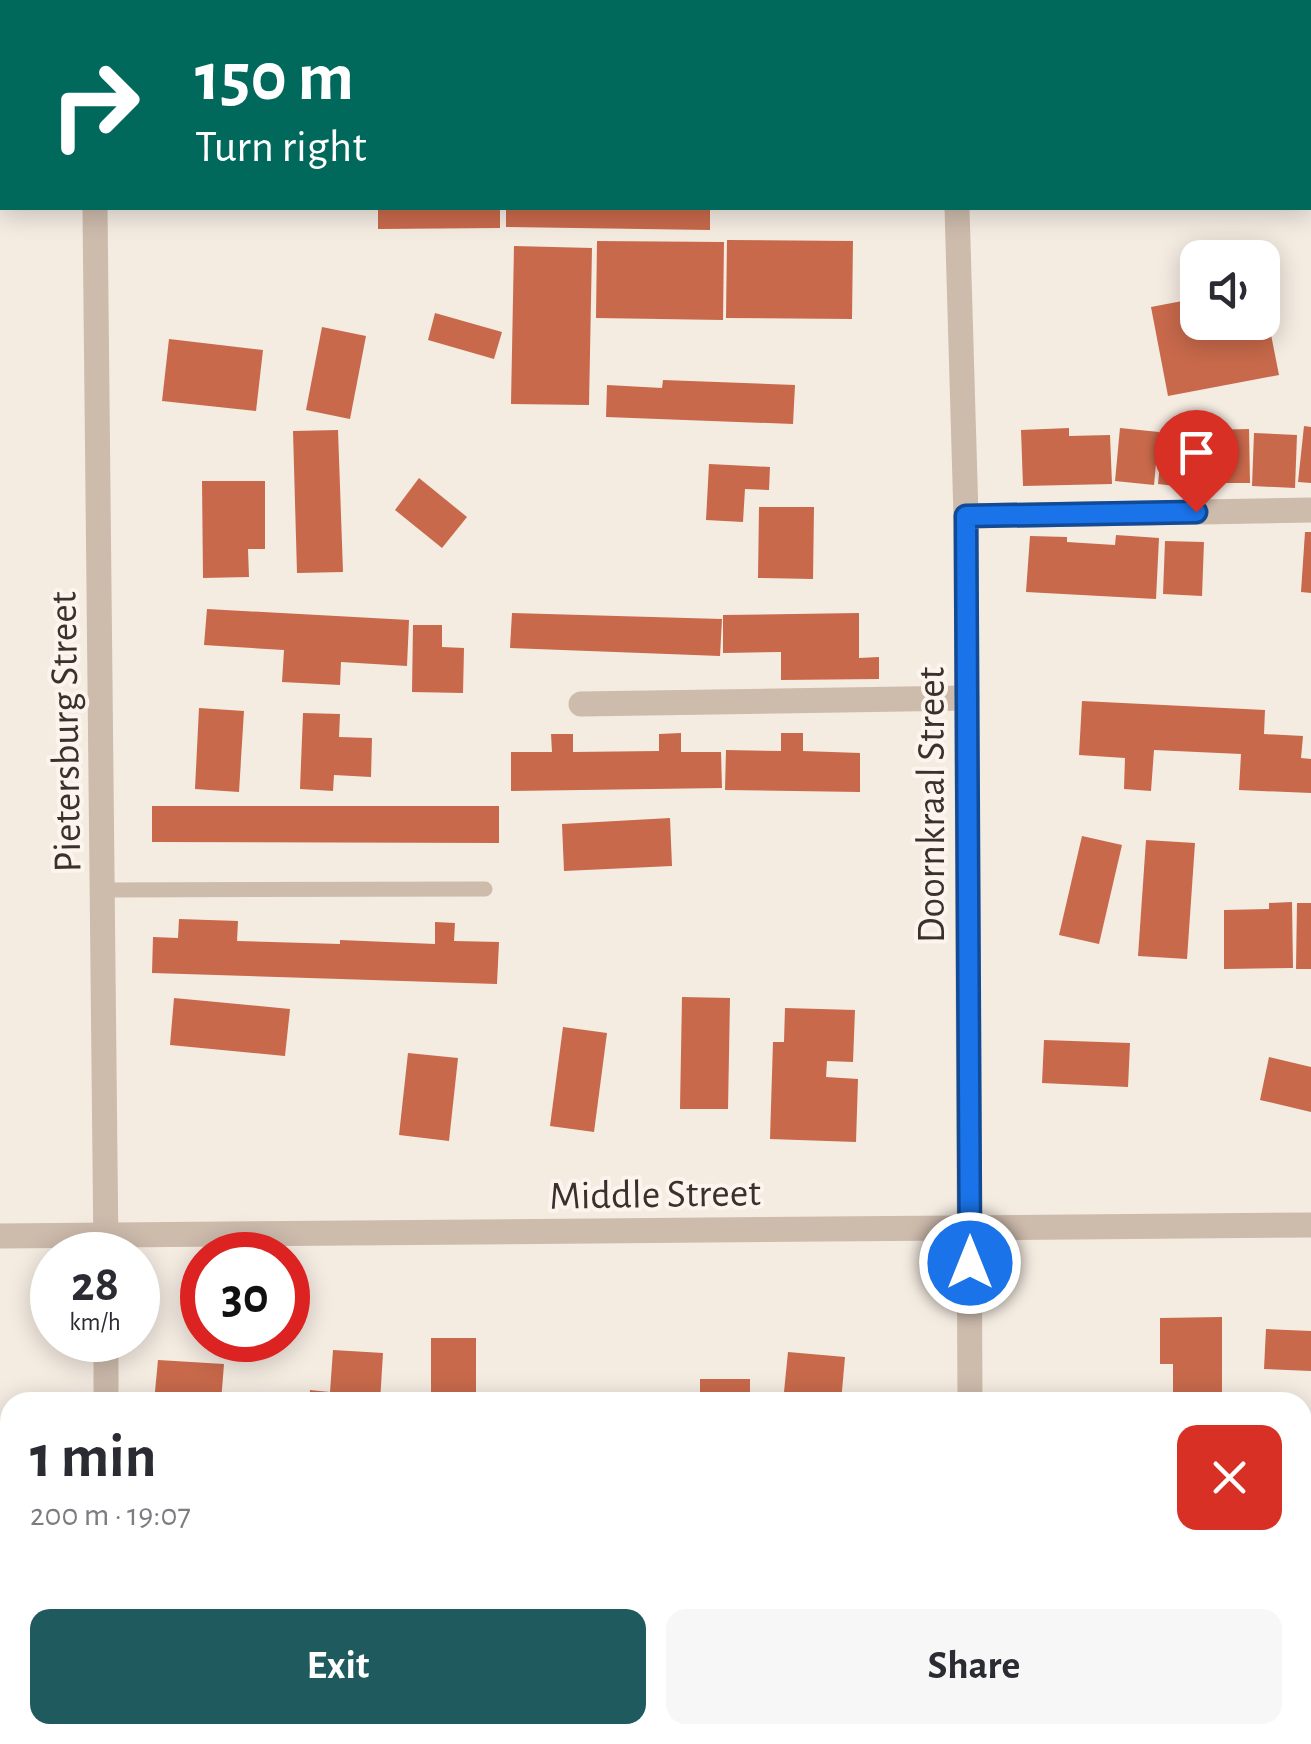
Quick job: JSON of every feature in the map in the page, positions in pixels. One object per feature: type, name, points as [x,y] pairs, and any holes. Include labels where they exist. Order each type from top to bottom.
[{"type":"street","name":"Pietersburg Street","points":[[95,210],[106,1232]]},
{"type":"street","name":"Doornkraal Street","points":[[957,210],[966,516],[970,1392]]},
{"type":"street","points":[[966,516],[1311,510]]},
{"type":"street","points":[[581,704],[967,698]]},
{"type":"street","name":"Middle Street","points":[[160,1245],[1311,1225]]},
{"type":"street","name":"Middle Street","points":[[0,1236],[30,1239]]},
{"type":"street","points":[[106,1362],[106,1392]]},
{"type":"lane","points":[[103,890],[486,889]]},
{"type":"building","points":[[378,210],[500,210],[500,228],[378,229]]},
{"type":"building","points":[[506,210],[710,210],[710,230],[506,227]]},
{"type":"building","points":[[727,240],[853,241],[852,319],[726,318]]},
{"type":"building","points":[[597,241],[724,242],[723,320],[596,318]]},
{"type":"building","points":[[514,246],[592,248],[589,405],[511,404]]},
{"type":"building","points":[[1180,301],[1180,340],[1272,340],[1279,375],[1168,396],[1151,307]]},
{"type":"building","points":[[435,313],[502,332],[494,359],[428,340]]},
{"type":"building","points":[[322,327],[366,336],[350,419],[306,410]]},
{"type":"building","points":[[169,339],[263,350],[256,411],[162,401]]},
{"type":"building","points":[[663,380],[795,385],[793,424],[606,417],[607,385],[662,388]]},
{"type":"building","points":[[1304,426],[1311,427],[1311,483],[1298,482]]},
{"type":"building","points":[[1069,428],[1069,436],[1110,435],[1112,484],[1023,486],[1021,430]]},
{"type":"building","points":[[1120,428],[1159,432],[1154,485],[1115,481]]},
{"type":"building","points":[[1249,429],[1250,483],[1209,483],[1208,430]]},
{"type":"building","points":[[338,430],[343,572],[297,573],[293,431]]},
{"type":"building","points":[[1163,433],[1207,438],[1202,489],[1158,484]]},
{"type":"building","points":[[1254,433],[1297,435],[1295,488],[1252,486]]},
{"type":"building","points":[[709,464],[770,467],[769,490],[745,489],[743,522],[706,520]]},
{"type":"building","points":[[419,478],[467,517],[442,548],[395,510]]},
{"type":"building","points":[[202,481],[265,481],[265,549],[248,549],[249,577],[203,578]]},
{"type":"building","points":[[759,507],[814,507],[813,579],[758,578]]},
{"type":"building","points":[[1305,532],[1311,532],[1311,593],[1301,592]]},
{"type":"building","points":[[1116,535],[1159,538],[1156,599],[1026,592],[1030,536],[1115,545]]},
{"type":"building","points":[[1165,541],[1204,542],[1202,596],[1163,594]]},
{"type":"building","points":[[207,609],[409,620],[407,666],[341,662],[340,685],[282,682],[284,650],[204,645]]},
{"type":"building","points":[[512,613],[722,619],[720,656],[510,648]]},
{"type":"building","points":[[859,613],[859,658],[879,657],[879,679],[781,680],[781,652],[723,653],[723,615]]},
{"type":"building","points":[[413,625],[442,625],[442,647],[464,648],[463,693],[412,692]]},
{"type":"building","points":[[1082,701],[1265,710],[1264,734],[1303,736],[1301,758],[1311,759],[1311,793],[1239,790],[1241,754],[1154,750],[1151,791],[1124,789],[1125,758],[1079,755]]},
{"type":"building","points":[[199,708],[244,711],[239,792],[195,789]]},
{"type":"building","points":[[303,713],[340,714],[339,737],[372,738],[371,777],[334,775],[333,791],[300,789]]},
{"type":"building","points":[[681,733],[681,752],[721,752],[722,788],[511,791],[511,752],[552,752],[551,734],[573,734],[573,752],[659,751],[659,734]]},
{"type":"building","points":[[781,733],[803,733],[803,751],[860,753],[860,792],[725,790],[726,750],[781,751]]},
{"type":"building","points":[[152,806],[499,806],[499,843],[152,842]]},
{"type":"building","points":[[670,818],[672,866],[564,871],[562,824]]},
{"type":"building","points":[[1082,836],[1122,845],[1099,944],[1059,935]]},
{"type":"building","points":[[1146,840],[1195,843],[1187,959],[1138,956]]},
{"type":"building","points":[[1292,902],[1293,968],[1224,969],[1224,910],[1269,909],[1269,903]]},
{"type":"building","points":[[1297,903],[1311,903],[1311,969],[1296,969]]},
{"type":"building","points":[[179,919],[238,921],[237,941],[340,944],[340,940],[435,944],[435,922],[455,923],[454,941],[499,942],[497,984],[152,973],[153,937],[178,938]]},
{"type":"building","points":[[682,997],[730,998],[728,1109],[680,1109]]},
{"type":"building","points":[[174,998],[290,1009],[285,1056],[170,1045]]},
{"type":"building","points":[[785,1008],[855,1010],[853,1062],[827,1061],[826,1077],[858,1079],[856,1142],[770,1139],[773,1042],[784,1042]]},
{"type":"building","points":[[563,1027],[607,1033],[594,1132],[550,1126]]},
{"type":"building","points":[[1044,1040],[1130,1043],[1128,1087],[1042,1083]]},
{"type":"building","points":[[408,1053],[458,1058],[449,1141],[399,1135]]},
{"type":"building","points":[[1269,1057],[1311,1067],[1311,1112],[1260,1100]]},
{"type":"building","points":[[1222,1317],[1222,1392],[1173,1392],[1173,1364],[1160,1364],[1160,1318]]},
{"type":"building","points":[[1266,1329],[1311,1331],[1311,1371],[1264,1369]]},
{"type":"building","points":[[431,1338],[476,1338],[476,1392],[431,1392]]},
{"type":"building","points":[[333,1350],[383,1353],[381,1392],[330,1392]]},
{"type":"building","points":[[788,1352],[845,1357],[842,1392],[784,1392]]},
{"type":"building","points":[[158,1362],[224,1364],[222,1392],[155,1392]]},
{"type":"building","points":[[700,1379],[750,1379],[750,1392],[700,1392]]},
{"type":"route","points":[[970,1263],[966,516],[1196,512]]}]
